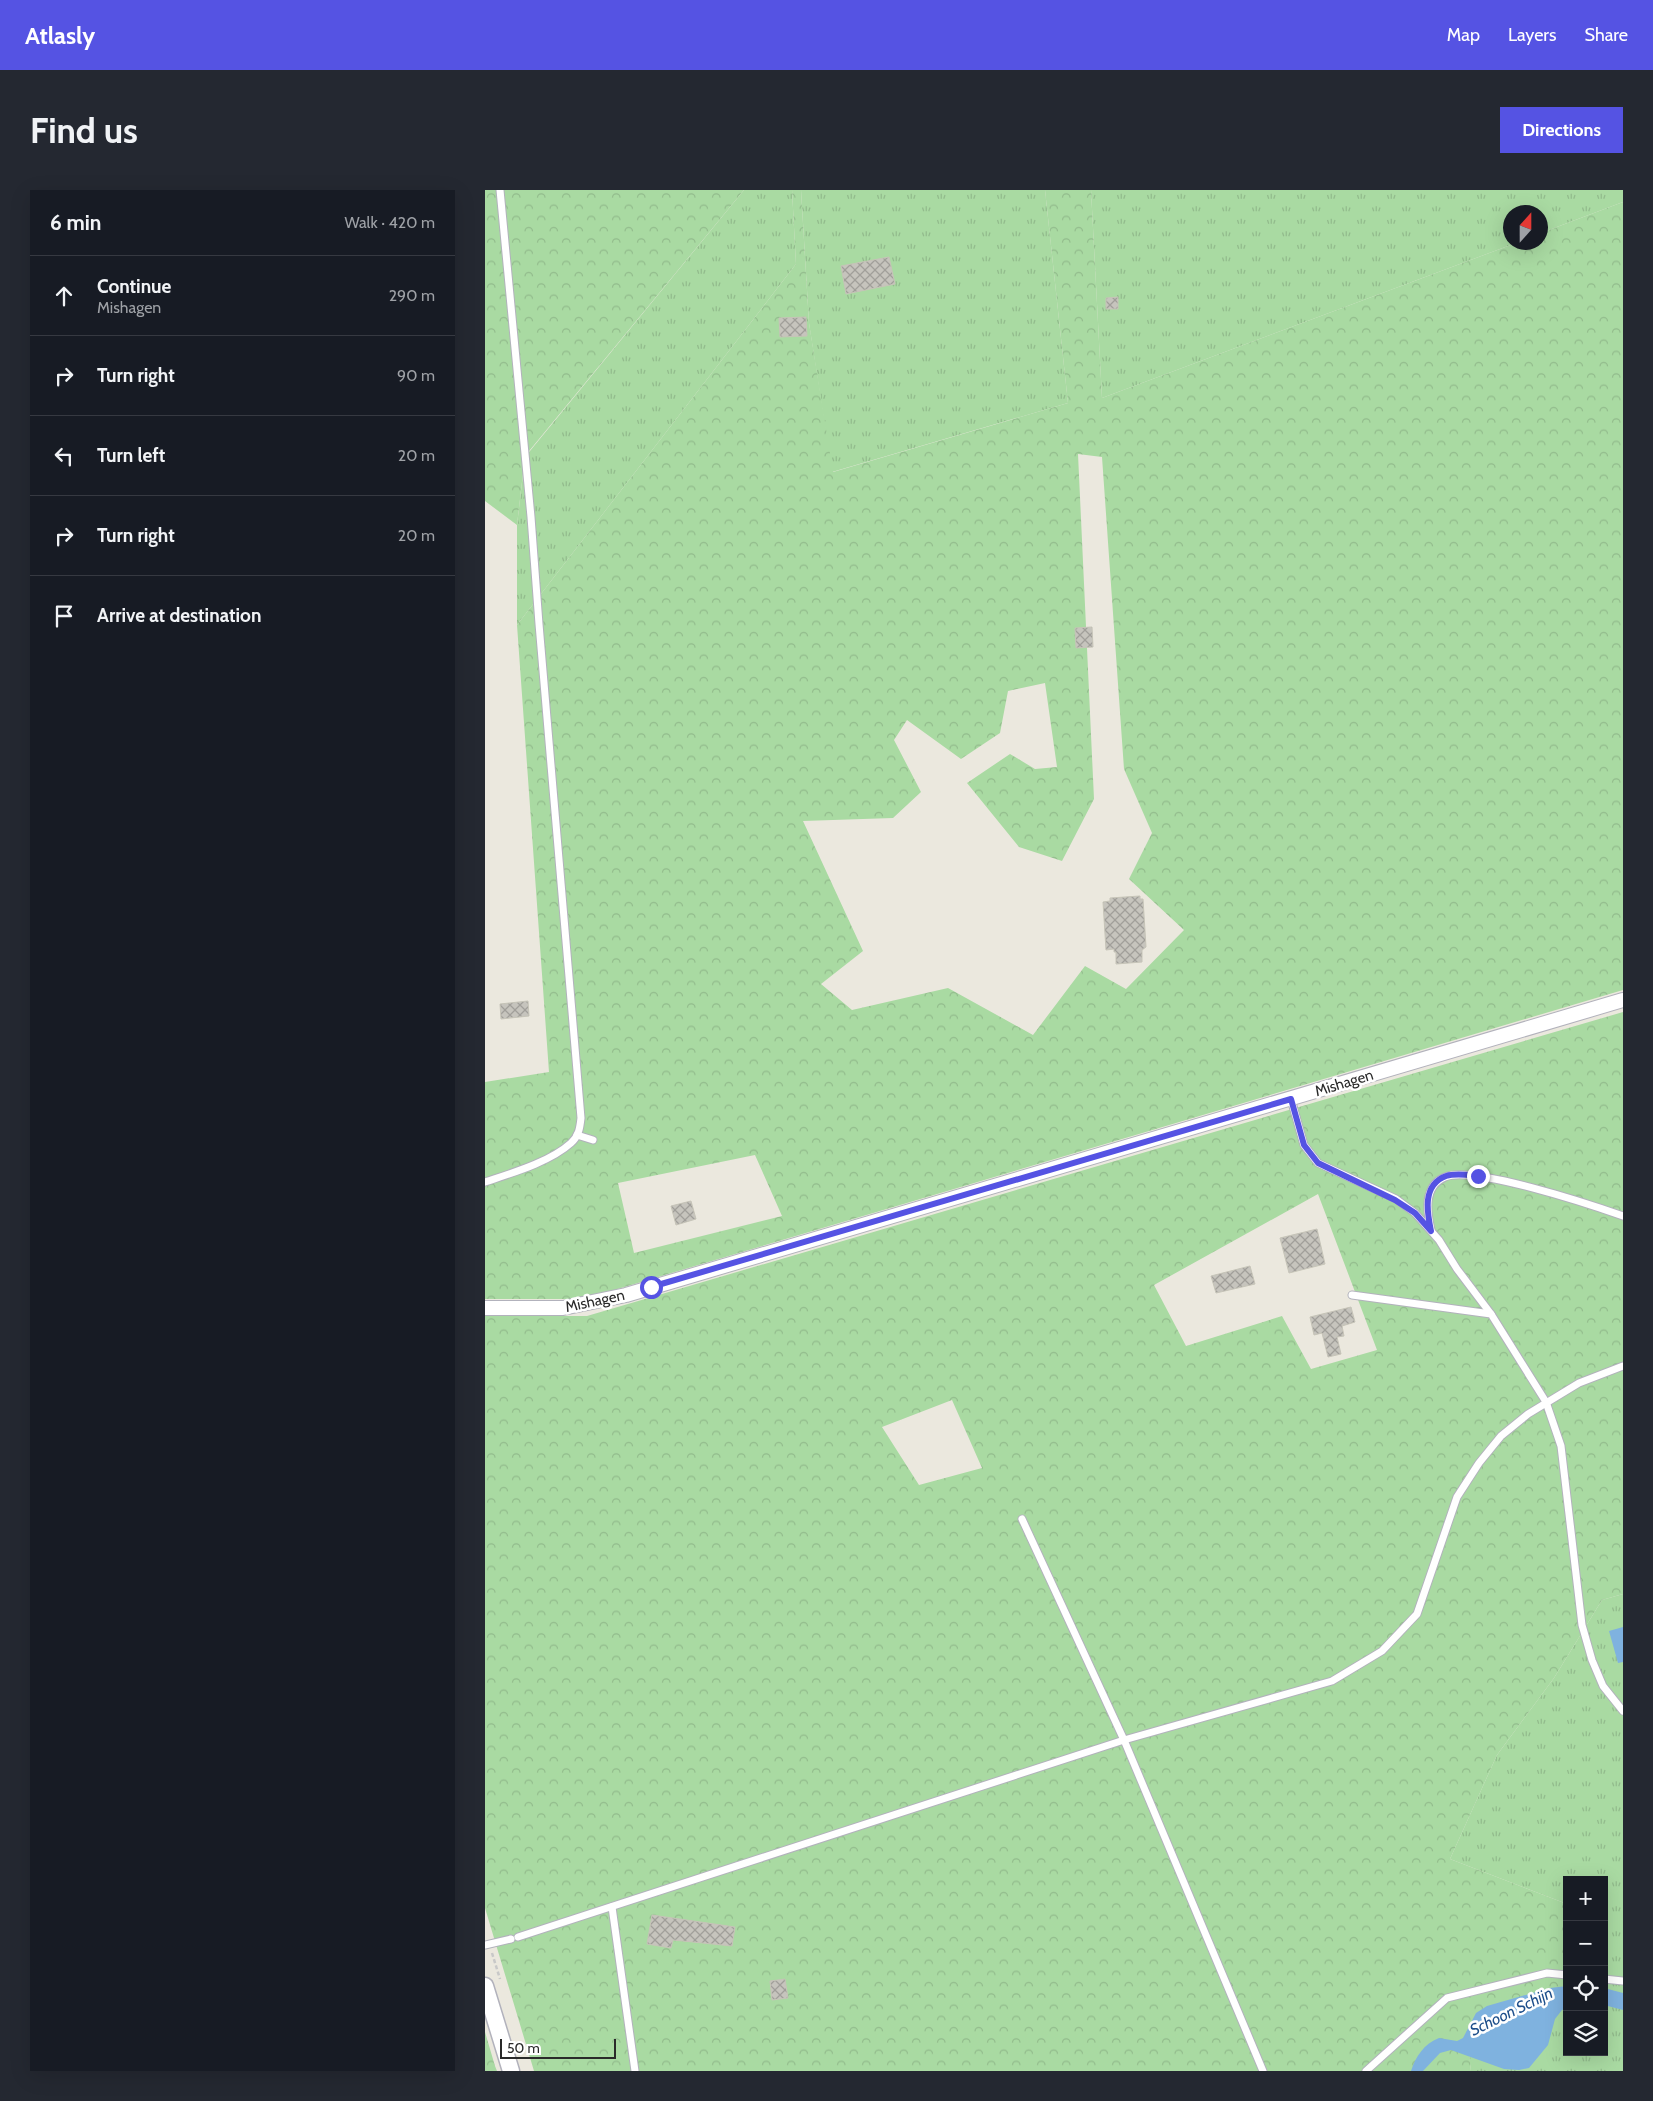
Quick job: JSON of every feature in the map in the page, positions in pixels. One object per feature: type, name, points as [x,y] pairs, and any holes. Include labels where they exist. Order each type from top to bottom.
[{"type":"street","name":"Mishagen","points":[[485,1308],[563,1308],[626,1295],[1623,1000]]},
{"type":"street","points":[[485,1986],[511,2071]]},
{"type":"lane","points":[[485,1182],[534,1164],[572,1142],[580,1130],[581,1118],[531,517],[500,190]]},
{"type":"lane","points":[[1291,1099],[1304,1145],[1318,1163],[1395,1200],[1415,1213],[1431,1231],[1491,1314],[1546,1402],[1561,1446],[1582,1625],[1592,1660],[1603,1686],[1623,1711]]},
{"type":"lane","points":[[577,1135],[593,1140]]},
{"type":"lane","points":[[1431,1231],[1427,1210],[1428,1198],[1434,1185],[1446,1176],[1478,1176],[1508,1182],[1623,1216]]},
{"type":"lane","points":[[1352,1296],[1491,1314]]},
{"type":"lane","points":[[485,1946],[612,1907],[1124,1740],[1332,1681],[1382,1651],[1417,1614],[1457,1497],[1479,1463],[1501,1436],[1546,1402],[1579,1383],[1623,1366]]},
{"type":"lane","points":[[1022,1519],[1124,1740],[1263,2071]]},
{"type":"lane","points":[[612,1907],[635,2071]]},
{"type":"lane","points":[[1366,2071],[1447,1998],[1547,1973],[1563,1975]]},
{"type":"lane","points":[[1608,1979],[1623,1981]]},
{"type":"green space","points":[[485,190],[744,190],[525,456],[517,525],[485,501]]},
{"type":"green space","points":[[744,190],[792,190],[796,264],[517,625],[517,525],[525,457]]},
{"type":"green space","points":[[792,190],[801,190],[809,323],[833,472],[1068,403],[1045,190],[1091,190],[1102,398],[1503,248],[1503,250],[1548,250],[1548,230],[1623,202],[1623,990],[584,1299],[485,1299],[485,1082],[549,1072],[517,625],[796,264]],"holes":[[[1078,454],[1102,457],[1124,769],[1152,833],[1129,879],[1184,930],[1126,989],[1085,966],[1033,1035],[948,988],[852,1010],[821,984],[863,951],[803,821],[893,818],[921,792],[894,740],[907,720],[961,759],[1000,733],[1008,691],[1045,683],[1057,767],[1035,769],[1010,754],[967,783],[1019,847],[1062,861],[1094,799]],[[755,1155],[782,1216],[634,1253],[618,1183]]]},
{"type":"green space","points":[[801,190],[1045,190],[1068,403],[832,472],[809,323]]},
{"type":"green space","points":[[1091,190],[1623,190],[1623,202],[1548,230],[1548,205],[1503,205],[1503,248],[1102,398]]},
{"type":"green space","points":[[1623,1012],[1623,1594],[1602,1600],[1554,1678],[1497,1755],[1450,1859],[1563,1902],[1563,1987],[1466,2025],[1471,2071],[534,2071],[485,1908],[485,1316],[587,1316]],"holes":[[[1318,1194],[1377,1350],[1311,1369],[1282,1316],[1186,1346],[1154,1285]],[[952,1400],[982,1468],[919,1485],[882,1427]]]},
{"type":"green space","points":[[1623,1594],[1623,2071],[1471,2071],[1465,2025],[1563,1987],[1563,2056],[1608,2056],[1608,1876],[1563,1876],[1563,1902],[1450,1859],[1497,1755],[1554,1678],[1602,1600]]},
{"type":"green space","points":[[485,2032],[495,2066],[497,2071],[485,2071]]},
{"type":"water","points":[[1623,1627],[1623,1662],[1618,1663],[1609,1631]]},
{"type":"water","name":"Schoon Schijn","points":[[1563,1986],[1563,2010],[1555,2019],[1548,2045],[1529,2068],[1519,2070],[1504,2069],[1451,2050],[1440,2053],[1423,2071],[1411,2071],[1415,2060],[1425,2047],[1439,2038],[1457,2041],[1463,2038],[1476,2013],[1487,2006],[1550,1988]]},
{"type":"water","points":[[1608,1989],[1623,1993],[1623,2010],[1608,2006]]},
{"type":"building","points":[[889,257],[895,284],[846,294],[841,266]]},
{"type":"building","points":[[1118,297],[1118,309],[1106,309],[1106,298]]},
{"type":"building","points":[[806,317],[807,336],[780,337],[779,318]]},
{"type":"building","points":[[1092,627],[1093,647],[1076,648],[1075,628]]},
{"type":"building","points":[[1140,896],[1140,899],[1143,899],[1146,947],[1142,950],[1142,962],[1116,964],[1116,952],[1114,952],[1114,949],[1106,950],[1103,902],[1110,901],[1110,898]]},
{"type":"building","points":[[528,1001],[529,1016],[501,1019],[500,1004]]},
{"type":"building","points":[[691,1201],[696,1219],[676,1225],[671,1206]]},
{"type":"building","points":[[1317,1229],[1325,1264],[1289,1273],[1280,1238]]},
{"type":"building","points":[[1250,1266],[1255,1284],[1216,1293],[1211,1276]]},
{"type":"building","points":[[1351,1307],[1355,1322],[1342,1326],[1344,1336],[1337,1337],[1341,1354],[1328,1357],[1322,1333],[1314,1335],[1310,1317]]},
{"type":"building","points":[[652,1915],[735,1927],[732,1946],[673,1940],[671,1948],[647,1944]]},
{"type":"building","points":[[785,1979],[788,1998],[772,2000],[770,1981]]},
{"type":"route","points":[[651,1287],[1291,1099],[1304,1145],[1318,1163],[1395,1200],[1415,1213],[1431,1231],[1427,1210],[1428,1198],[1434,1185],[1446,1176],[1478,1176]]}]
